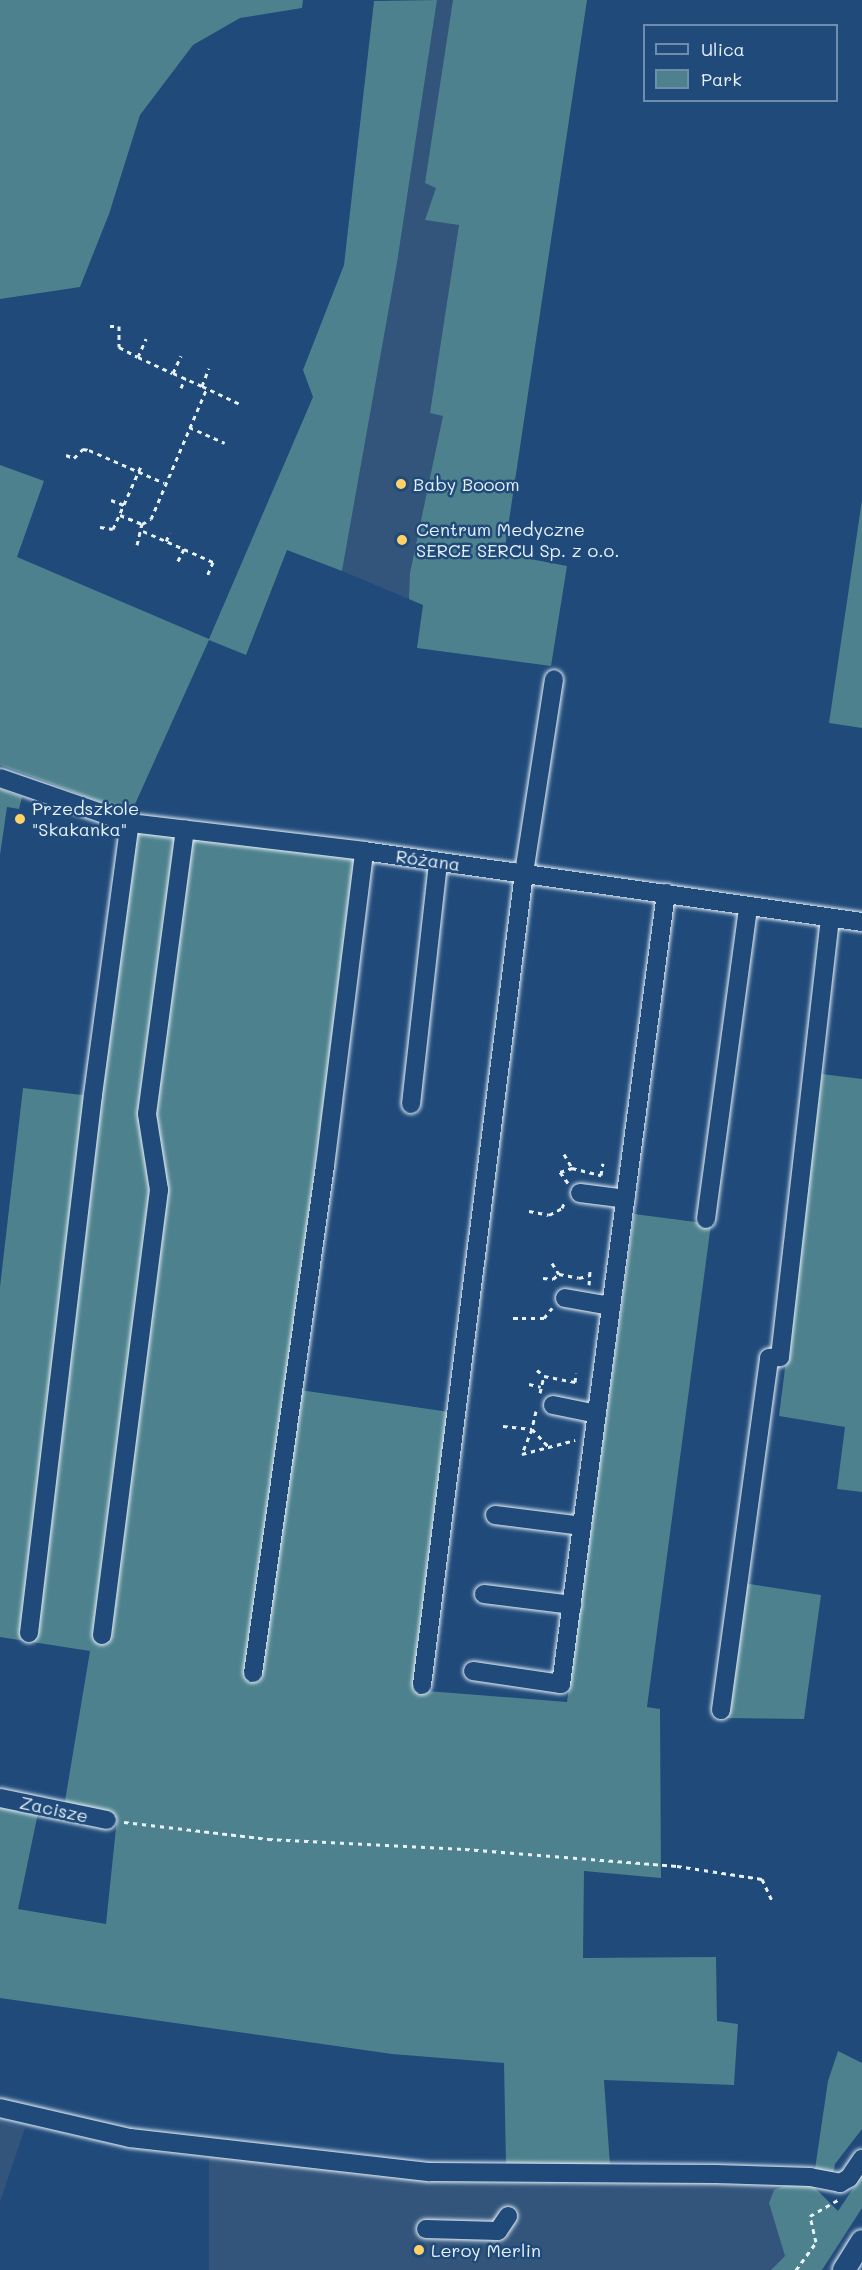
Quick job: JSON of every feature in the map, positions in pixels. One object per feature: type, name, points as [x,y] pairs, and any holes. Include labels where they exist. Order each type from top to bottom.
[{"type":"main road","points":[[844,2270],[862,2241]]},
{"type":"street","points":[[422,1685],[524,873],[554,679]]},
{"type":"street","name":"Różana","points":[[0,778],[130,823],[364,851],[438,863],[666,892],[748,908],[862,922]]},
{"type":"street","points":[[29,1633],[92,1107],[130,823]]},
{"type":"street","points":[[102,1635],[159,1190],[147,1114],[185,830]]},
{"type":"street","points":[[253,1673],[325,1166],[364,851]]},
{"type":"street","points":[[411,1104],[438,863]]},
{"type":"street","points":[[473,1671],[561,1684],[666,892]]},
{"type":"street","points":[[706,1219],[748,908]]},
{"type":"street","points":[[721,1710],[769,1358],[780,1358],[831,918]]},
{"type":"street","points":[[580,1193],[626,1199]]},
{"type":"street","points":[[558,1297],[611,1306]]},
{"type":"street","points":[[553,1405],[597,1414]]},
{"type":"street","points":[[495,1515],[582,1526]]},
{"type":"street","points":[[483,1594],[572,1605]]},
{"type":"street","name":"Zacisze","points":[[0,1798],[107,1820]]},
{"type":"street","points":[[0,2108],[130,2138],[430,2172],[738,2175],[810,2177],[840,2183],[849,2178],[862,2159]]},
{"type":"street","points":[[426,2229],[498,2231],[508,2216]]},
{"type":"path","points":[[110,326],[119,326],[119,347],[242,405]]},
{"type":"path","points":[[138,357],[146,339]]},
{"type":"path","points":[[173,373],[181,356]]},
{"type":"path","points":[[202,386],[209,368]]},
{"type":"path","points":[[181,388],[185,378]]},
{"type":"path","points":[[142,524],[151,519],[164,483],[206,390]]},
{"type":"path","points":[[189,427],[225,443]]},
{"type":"path","points":[[66,455],[74,458],[83,449],[89,450],[164,483]]},
{"type":"path","points":[[100,527],[113,529],[142,464]]},
{"type":"path","points":[[111,500],[124,505]]},
{"type":"path","points":[[120,514],[142,524]]},
{"type":"path","points":[[137,545],[143,531],[142,524]]},
{"type":"path","points":[[143,531],[213,562],[207,576]]},
{"type":"path","points":[[166,541],[170,533]]},
{"type":"path","points":[[177,563],[184,549]]},
{"type":"path","points":[[202,557],[205,550]]},
{"type":"path","points":[[564,1154],[572,1168]]},
{"type":"path","points":[[552,1263],[559,1274],[579,1278],[590,1275]]},
{"type":"path","points":[[543,1278],[553,1279],[559,1274]]},
{"type":"path","points":[[513,1318],[544,1318],[558,1297],[553,1279]]},
{"type":"path","points":[[537,1370],[544,1376]]},
{"type":"path","points":[[529,1384],[542,1387]]},
{"type":"path","points":[[503,1426],[532,1429],[522,1454],[594,1435]]},
{"type":"path","points":[[107,1820],[268,1839],[465,1849],[677,1866],[762,1879],[772,1900]]},
{"type":"path","points":[[796,2270],[816,2242],[810,2216],[817,2208],[835,2203],[841,2189]]},
{"type":"shaded area","points":[[437,0],[514,0],[423,605],[342,571],[397,263]]},
{"type":"shaded area","points":[[0,2121],[25,2128],[0,2202]]},
{"type":"shaded area","points":[[209,2154],[801,2181],[788,2270],[209,2270]]},
{"type":"green space","points":[[0,0],[303,0],[302,8],[240,18],[193,45],[140,115],[109,214],[80,287],[0,299]]},
{"type":"green space","points":[[437,0],[397,263],[342,571],[287,550],[246,655],[209,640],[131,813],[0,765],[0,465],[44,481],[17,557],[209,639],[313,397],[303,370],[344,265],[374,1]]},
{"type":"green space","points":[[453,0],[587,0],[504,554],[567,566],[551,666],[417,648],[423,605],[409,599],[410,573],[443,416],[430,413],[459,225],[425,220],[436,188],[425,183]]},
{"type":"green space","points":[[862,500],[862,728],[829,723]]},
{"type":"green space","points":[[0,789],[22,797],[19,809],[7,807],[0,855]]},
{"type":"green space","points":[[133,832],[357,859],[246,1678],[257,1681],[300,1390],[449,1412],[414,1690],[567,1702],[634,1214],[711,1224],[647,1707],[660,1709],[661,1878],[584,1871],[583,1958],[716,1957],[717,2021],[738,2024],[734,2085],[604,2080],[610,2165],[506,2165],[504,2063],[392,2054],[0,1998],[0,1805],[38,1813],[18,1909],[106,1924],[117,1818],[64,1807],[90,1651],[0,1637],[0,1287],[23,1088],[99,1097]]},
{"type":"green space","points":[[822,1074],[862,1079],[862,1492],[837,1489],[845,1427],[779,1416]]},
{"type":"green space","points":[[743,1583],[821,1595],[804,1719],[726,1718]]},
{"type":"green space","points":[[838,2051],[862,2063],[862,2129],[835,2164],[833,2174],[815,2169],[828,2081]]},
{"type":"green space","points":[[862,2175],[862,2208],[822,2270],[771,2270],[785,2256],[769,2203],[774,2190],[788,2184],[813,2186],[838,2211]]},
{"type":"place","name":"Baby Booom","points":[[401,484]]},
{"type":"place","name":"Centrum Medyczne SERCE SERCU Sp. z o.o.","points":[[402,540]]},
{"type":"place","name":"Przedszkole \"Skakanka\"","points":[[20,819]]},
{"type":"place","name":"Leroy Merlin","points":[[419,2250]]}]
